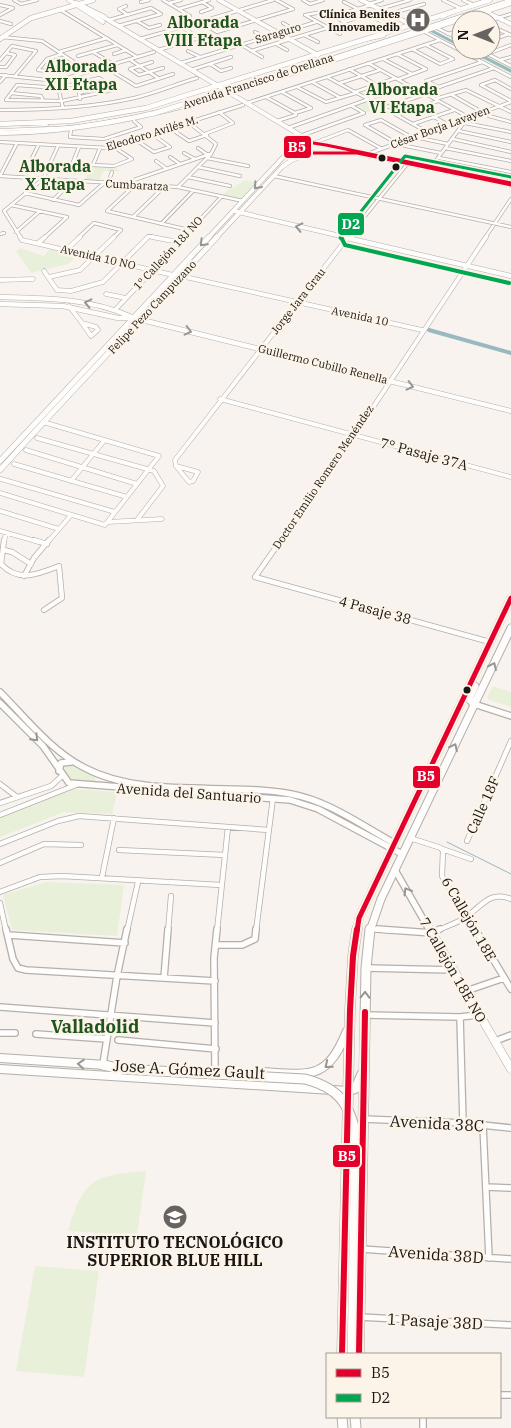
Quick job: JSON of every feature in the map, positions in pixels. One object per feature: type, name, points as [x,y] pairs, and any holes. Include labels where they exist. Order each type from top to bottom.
[{"type":"highway","name":"Avenida Francisco de Orellana","points":[[303,64],[498,0]]},
{"type":"highway","name":"Avenida Francisco de Orellana","points":[[479,10],[511,1]]},
{"type":"highway","points":[[440,18],[451,14]]},
{"type":"highway","name":"Avenida Francisco de Orellana","points":[[0,132],[64,128],[150,112],[451,19]]},
{"type":"highway","points":[[362,40],[384,36]]},
{"type":"highway","points":[[378,42],[401,38]]},
{"type":"highway","name":"Avenida Francisco de Orellana","points":[[0,125],[52,125],[150,112]]},
{"type":"highway","points":[[21,124],[52,125]]},
{"type":"highway","points":[[31,133],[64,128]]},
{"type":"main road","points":[[1,37],[11,24],[28,16],[76,2],[93,0]]},
{"type":"main road","name":"Avenida Francisco de Orellana","points":[[460,10],[488,0]]},
{"type":"main road","name":"Avenida Francisco de Orellana","points":[[486,10],[511,1]]},
{"type":"main road","points":[[1,37],[22,21],[65,8],[76,2]]},
{"type":"main road","points":[[76,2],[227,94],[314,143],[320,148],[313,153]]},
{"type":"main road","name":"Avenida Francisco de Orellana","points":[[0,125],[97,118],[146,108],[451,13]]},
{"type":"main road","points":[[102,19],[109,20],[156,51]]},
{"type":"main road","points":[[102,19],[117,25]]},
{"type":"main road","name":"Avenida Francisco de Orellana","points":[[0,132],[31,133],[71,130],[134,121],[200,103],[451,22]]},
{"type":"main road","points":[[243,78],[241,83],[254,85]]},
{"type":"main road","points":[[187,96],[200,97],[202,100],[200,103]]},
{"type":"main road","points":[[245,104],[295,137],[301,152],[357,152],[511,184]]},
{"type":"main road","points":[[297,146],[304,143],[314,143],[370,153],[511,184]]},
{"type":"main road","name":"Felipe Pezo Campuzano","points":[[0,470],[65,394],[173,275],[287,153],[297,146]]},
{"type":"main road","name":"Felipe Pezo Campuzano","points":[[0,461],[141,320],[274,176],[292,160],[313,153]]},
{"type":"main road","points":[[238,207],[245,208]]},
{"type":"main road","points":[[342,1353],[350,1023],[353,956],[359,918],[511,598]]},
{"type":"main road","points":[[359,1353],[366,968],[370,929],[402,854],[511,628]]},
{"type":"main road","points":[[474,704],[469,699],[486,661],[486,651]]},
{"type":"main road","name":"Jose A. Gómez Gault","points":[[0,1058],[103,1065],[301,1074],[327,1068],[337,1056],[350,1023]]},
{"type":"main road","points":[[348,1091],[356,1088],[360,1082],[365,1062]]},
{"type":"main road","points":[[103,1065],[122,1068],[305,1080],[326,1085],[343,1101],[352,1117],[356,1152],[352,1353]]},
{"type":"main road","name":"Jose A. Gómez Gault","points":[[0,1069],[348,1091]]},
{"type":"street","points":[[14,0],[20,4],[37,0]]},
{"type":"street","points":[[140,2],[148,0]]},
{"type":"street","points":[[163,0],[190,16]]},
{"type":"street","points":[[169,3],[181,0]]},
{"type":"street","points":[[179,9],[209,0]]},
{"type":"street","points":[[219,0],[318,55]]},
{"type":"street","points":[[274,0],[293,9],[217,32],[200,22],[237,10],[274,0]]},
{"type":"street","points":[[303,0],[310,4],[323,0]]},
{"type":"street","points":[[361,0],[412,25]]},
{"type":"street","points":[[382,0],[334,16],[344,22],[410,0]]},
{"type":"street","points":[[389,14],[424,4],[418,0]]},
{"type":"street","points":[[443,0],[460,10]]},
{"type":"street","points":[[463,0],[474,5]]},
{"type":"street","points":[[201,2],[212,8],[201,12]]},
{"type":"street","points":[[344,2],[358,9]]},
{"type":"street","points":[[0,5],[13,8],[0,16]]},
{"type":"street","points":[[126,6],[119,9],[128,15]]},
{"type":"street","points":[[109,20],[151,8],[161,14],[117,25]]},
{"type":"street","points":[[60,9],[137,57]]},
{"type":"street","points":[[322,12],[305,15],[340,34]]},
{"type":"street","points":[[368,14],[383,22]]},
{"type":"street","points":[[213,18],[219,21]]},
{"type":"street","points":[[0,21],[11,24]]},
{"type":"street","points":[[137,21],[149,28],[160,25]]},
{"type":"street","name":"Saraguro","points":[[241,45],[316,22]]},
{"type":"street","points":[[283,23],[293,29]]},
{"type":"street","points":[[0,75],[57,81],[199,38],[182,27],[140,39]]},
{"type":"street","points":[[435,27],[451,35]]},
{"type":"street","name":"Saraguro","points":[[241,45],[251,51],[327,28]]},
{"type":"street","points":[[423,31],[511,76]]},
{"type":"street","points":[[255,32],[265,38]]},
{"type":"street","points":[[304,35],[318,42]]},
{"type":"street","points":[[1,37],[42,41],[89,72]]},
{"type":"street","points":[[76,66],[55,72],[38,70],[48,59],[60,53],[107,38]]},
{"type":"street","points":[[230,38],[241,45]]},
{"type":"street","name":"Eleodoro Avilés M.","points":[[0,142],[100,148],[114,146],[440,40]]},
{"type":"street","points":[[276,44],[287,50]]},
{"type":"street","points":[[412,49],[440,64],[454,60],[426,44]]},
{"type":"street","points":[[78,56],[117,45]]},
{"type":"street","points":[[179,65],[241,45]]},
{"type":"street","points":[[0,60],[12,46],[30,48],[36,52],[16,76]]},
{"type":"street","points":[[114,54],[126,50]]},
{"type":"street","points":[[190,71],[231,57],[222,50]]},
{"type":"street","points":[[188,51],[200,57]]},
{"type":"street","points":[[251,51],[262,57]]},
{"type":"street","points":[[93,52],[113,64]]},
{"type":"street","points":[[0,66],[6,66],[15,55],[6,54]]},
{"type":"street","points":[[297,87],[325,102],[426,69],[397,54]]},
{"type":"street","points":[[382,58],[412,74]]},
{"type":"street","points":[[129,59],[158,78]]},
{"type":"street","points":[[500,60],[511,66]]},
{"type":"street","points":[[45,62],[51,61],[64,70]]},
{"type":"street","points":[[152,62],[130,69],[139,75],[163,68]]},
{"type":"street","points":[[482,62],[426,81],[438,87],[494,68]]},
{"type":"street","points":[[288,128],[408,85],[368,63]]},
{"type":"street","points":[[210,64],[221,70],[231,68]]},
{"type":"street","points":[[105,67],[136,86],[173,74]]},
{"type":"street","points":[[349,70],[388,92]]},
{"type":"street","points":[[340,84],[380,70]]},
{"type":"street","points":[[0,82],[6,75]]},
{"type":"street","points":[[0,110],[63,108],[136,97],[199,77]]},
{"type":"street","points":[[327,77],[368,100]]},
{"type":"street","points":[[100,78],[109,84],[117,89],[80,98],[61,100],[6,100],[17,86],[58,88],[100,78]]},
{"type":"street","points":[[511,89],[495,80],[482,85],[511,101]]},
{"type":"street","points":[[57,81],[63,108]]},
{"type":"street","points":[[312,82],[341,98]]},
{"type":"street","points":[[80,98],[79,93],[109,84]]},
{"type":"street","points":[[397,115],[466,90],[511,112]]},
{"type":"street","points":[[266,97],[295,113],[310,108],[282,92]]},
{"type":"street","points":[[11,93],[41,96],[43,101]]},
{"type":"street","points":[[426,132],[384,108],[425,94],[468,117],[432,166]]},
{"type":"street","points":[[452,95],[482,112],[511,122]]},
{"type":"street","points":[[405,101],[418,108]]},
{"type":"street","name":"César Borja Lavayen","points":[[370,153],[511,101]]},
{"type":"street","points":[[300,136],[364,113],[352,106]]},
{"type":"street","points":[[413,124],[454,110]]},
{"type":"street","points":[[170,128],[189,141],[233,123],[219,112]]},
{"type":"street","points":[[277,121],[296,115]]},
{"type":"street","points":[[434,117],[447,124]]},
{"type":"street","points":[[441,153],[395,143],[365,125],[381,120],[412,137],[448,144]]},
{"type":"street","points":[[71,130],[70,137],[104,139],[141,127],[134,121]]},
{"type":"street","points":[[178,187],[209,156],[216,144],[188,122]]},
{"type":"street","points":[[465,123],[511,132]]},
{"type":"street","points":[[314,143],[348,130],[382,148]]},
{"type":"street","points":[[459,131],[511,142]]},
{"type":"street","points":[[136,140],[154,152],[170,147],[152,134]]},
{"type":"street","points":[[453,139],[511,152]]},
{"type":"street","points":[[0,176],[17,143]]},
{"type":"street","points":[[30,162],[39,144]]},
{"type":"street","points":[[40,211],[16,232],[3,213],[43,179],[58,146]]},
{"type":"street","points":[[100,148],[93,165],[114,166],[132,160],[114,146]]},
{"type":"street","points":[[72,162],[79,147]]},
{"type":"street","points":[[198,148],[209,156],[248,166]]},
{"type":"street","points":[[445,148],[511,161]]},
{"type":"street","points":[[184,152],[195,159]]},
{"type":"street","points":[[122,184],[209,156]]},
{"type":"street","points":[[170,157],[180,164]]},
{"type":"street","points":[[439,158],[511,172]]},
{"type":"street","points":[[156,161],[167,169]]},
{"type":"street","name":"Jorge Jara Grau","points":[[176,466],[175,460],[220,399],[408,163]]},
{"type":"street","points":[[198,167],[240,176]]},
{"type":"street","points":[[25,193],[79,205],[106,183],[112,172]]},
{"type":"street","name":"Cumbaratza","points":[[0,176],[178,187],[243,201]]},
{"type":"street","points":[[274,176],[511,228]]},
{"type":"street","points":[[188,177],[230,186]]},
{"type":"street","points":[[53,200],[72,181]]},
{"type":"street","points":[[135,185],[107,211],[190,230]]},
{"type":"street","points":[[133,218],[164,187]]},
{"type":"street","points":[[161,224],[193,191]]},
{"type":"street","name":"1º Callejón 18J NO","points":[[115,310],[221,197]]},
{"type":"street","name":"Doctor Emilio Romero Menéndez","points":[[260,580],[256,576],[354,436],[388,381],[511,199]]},
{"type":"street","points":[[12,205],[67,217],[38,243]]},
{"type":"street","points":[[234,211],[511,276]]},
{"type":"street","points":[[49,278],[80,270],[121,230],[94,224],[67,250]]},
{"type":"street","name":"Avenida 10 NO","points":[[16,232],[22,240],[173,275]]},
{"type":"street","points":[[44,271],[58,290],[71,290],[103,282],[149,236],[178,242]]},
{"type":"street","name":"Avenida 10","points":[[181,276],[422,330]]},
{"type":"street","points":[[0,286],[0,279],[33,279]]},
{"type":"street","points":[[106,294],[126,298]]},
{"type":"street","name":"Guillermo Cubillo Renella","points":[[0,296],[74,300],[115,310],[141,320],[511,411]]},
{"type":"street","name":"Guillermo Cubillo Renella","points":[[0,304],[70,306],[118,318],[134,318]]},
{"type":"street","points":[[70,306],[81,323],[92,337],[97,328],[81,323]]},
{"type":"street","name":"7° Pasaje 37A","points":[[220,399],[511,477]]},
{"type":"street","points":[[43,422],[159,456],[108,522]]},
{"type":"street","points":[[37,438],[154,472],[164,486],[137,520]]},
{"type":"street","points":[[71,481],[104,441]]},
{"type":"street","points":[[26,450],[137,484]]},
{"type":"street","points":[[14,464],[127,497]]},
{"type":"street","points":[[176,466],[196,471],[198,473],[193,481],[189,482],[176,466]]},
{"type":"street","points":[[1,479],[115,512]]},
{"type":"street","points":[[0,493],[105,525],[108,522],[162,519]]},
{"type":"street","points":[[0,511],[59,530]]},
{"type":"street","points":[[24,576],[30,564],[70,515]]},
{"type":"street","points":[[0,531],[47,544]]},
{"type":"street","points":[[6,533],[1,541],[4,550],[1,565],[10,573],[24,576],[59,566],[62,598],[44,610]]},
{"type":"street","points":[[4,550],[12,552],[30,564]]},
{"type":"street","name":"4 Pasaje 38","points":[[260,580],[490,642]]},
{"type":"street","name":"Avenida del Santuario","points":[[0,692],[71,762],[96,774],[136,782],[292,794],[322,804],[393,846],[402,854]]},
{"type":"street","name":"Avenida del Santuario","points":[[0,703],[44,746],[66,781],[76,785],[290,800],[318,809],[393,846]]},
{"type":"street","points":[[474,704],[511,716]]},
{"type":"street","name":"Calle 18F","points":[[468,840],[511,741]]},
{"type":"street","points":[[0,802],[51,786],[60,774],[61,763],[71,762]]},
{"type":"street","points":[[89,786],[98,783],[99,778],[96,774]]},
{"type":"street","points":[[0,784],[17,797]]},
{"type":"street","points":[[0,815],[76,785]]},
{"type":"street","points":[[216,945],[248,945],[255,939],[273,798]]},
{"type":"street","points":[[0,844],[70,818],[114,818],[269,830]]},
{"type":"street","points":[[102,877],[114,818]]},
{"type":"street","points":[[215,1070],[214,981],[228,827]]},
{"type":"street","points":[[410,838],[471,859]]},
{"type":"street","points":[[0,863],[44,844],[81,845]]},
{"type":"street","name":"6 Callejón 18E","points":[[441,848],[444,854],[442,876],[511,989]]},
{"type":"street","points":[[119,850],[225,855]]},
{"type":"street","name":"7 Callejón 18E NO","points":[[395,870],[511,1069]]},
{"type":"street","points":[[0,892],[40,877],[102,877],[138,882],[222,885]]},
{"type":"street","points":[[103,1065],[117,976],[126,943],[138,882]]},
{"type":"street","points":[[164,978],[171,896]]},
{"type":"street","points":[[370,929],[432,933],[466,917],[488,897],[506,896],[511,899]]},
{"type":"street","points":[[0,903],[9,935],[13,959],[18,968],[214,981]]},
{"type":"street","points":[[9,935],[126,943]]},
{"type":"street","points":[[366,968],[454,970]]},
{"type":"street","points":[[466,991],[504,978]]},
{"type":"street","points":[[0,1007],[215,1023]]},
{"type":"street","points":[[365,1015],[460,1017],[478,1015]]},
{"type":"street","points":[[460,1017],[463,1123]]},
{"type":"street","points":[[0,1032],[15,1033]]},
{"type":"street","points":[[36,1034],[107,1039]]},
{"type":"street","points":[[495,1041],[511,1035]]},
{"type":"street","points":[[118,1040],[216,1049]]},
{"type":"street","name":"Avenida 38C","points":[[363,1119],[463,1123],[511,1128]]},
{"type":"street","points":[[483,1125],[489,1258]]},
{"type":"street","points":[[487,1187],[511,1188]]},
{"type":"street","name":"Avenida 38D","points":[[361,1249],[511,1259]]},
{"type":"street","name":"1 Pasaje 38D","points":[[360,1317],[511,1325]]},
{"type":"green space","points":[[483,60],[496,60],[511,68],[511,74]]},
{"type":"green space","points":[[379,97],[391,104],[368,112],[356,105]]},
{"type":"green space","points":[[61,164],[115,167],[120,171],[103,171],[99,181],[85,180],[87,175],[56,174]]},
{"type":"green space","points":[[244,180],[256,182],[242,199],[223,195],[229,190]]},
{"type":"green space","points":[[20,248],[44,256],[50,249],[79,255],[68,264],[31,273],[16,251]]},
{"type":"green space","points":[[493,686],[511,692],[511,707],[489,700],[487,697]]},
{"type":"green space","points":[[69,764],[95,777],[96,782],[92,784],[72,781],[61,769],[62,766]]},
{"type":"green space","points":[[72,789],[117,792],[112,814],[64,812],[0,837],[0,817]]},
{"type":"green space","points":[[46,882],[124,885],[117,936],[12,930],[3,895]]},
{"type":"green space","points":[[146,1171],[137,1235],[68,1231],[79,1200],[93,1183],[114,1175]]},
{"type":"green space","points":[[35,1266],[99,1271],[84,1377],[16,1371]]},
{"type":"waterway","points":[[432,31],[451,41]]},
{"type":"waterway","points":[[490,60],[511,71]]},
{"type":"waterway","points":[[429,330],[511,353]]},
{"type":"waterway","points":[[447,842],[511,874]]},
{"type":"transit line","name":"B5","points":[[511,183],[326,145],[307,142],[297,147],[301,152],[307,153],[357,153],[511,185]]},
{"type":"transit line","name":"D2","points":[[509,283],[345,245],[340,238],[405,156],[511,177]]},
{"type":"transit line","name":"B5","points":[[342,1353],[350,1010],[353,956],[359,918],[511,598]]},
{"type":"transit line","name":"B5","points":[[359,1353],[365,1012]]},
{"type":"place","name":"Clínica Benites Innovamedib","points":[[418,20]]},
{"type":"place","name":"INSTITUTO TECNOLÓGICO SUPERIOR BLUE HILL","points":[[175,1217]]},
{"type":"district","name":"Alborada VIII Etapa","points":[[203,31]]},
{"type":"district","name":"Alborada XII Etapa","points":[[81,75]]},
{"type":"district","name":"Alborada VI Etapa","points":[[402,98]]},
{"type":"district","name":"Alborada X Etapa","points":[[55,175]]},
{"type":"district","name":"Valladolid","points":[[95,1027]]}]
